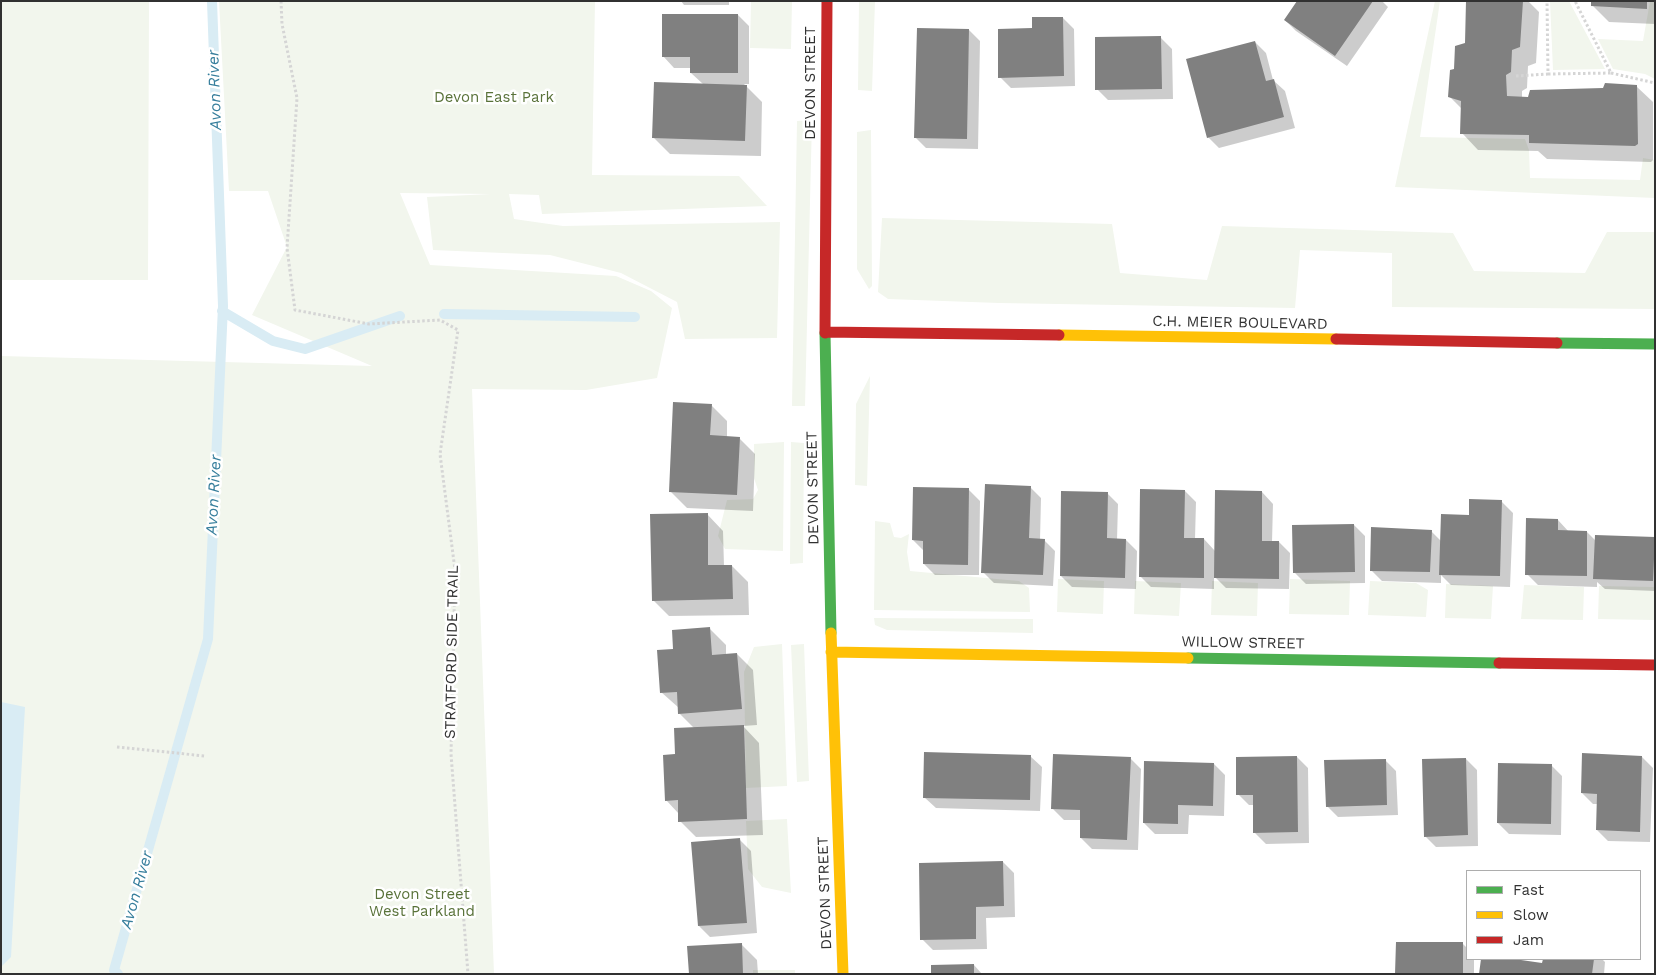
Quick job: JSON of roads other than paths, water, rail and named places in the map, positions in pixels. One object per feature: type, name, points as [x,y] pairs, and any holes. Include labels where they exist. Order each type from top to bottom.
[{"type":"street","name":"DEVON STREET","points":[[827,1],[825,332],[831,652],[843,974]]},
{"type":"street","name":"C.H. MEIER BOULEVARD","points":[[825,332],[1655,344]]},
{"type":"street","name":"WILLOW STREET","points":[[831,652],[1655,665]]},
{"type":"waterway","name":"Avon River","points":[[118,974],[114,970],[208,639],[223,306],[212,1]]},
{"type":"waterway","points":[[222,311],[273,341],[305,349],[400,316]]},
{"type":"waterway","points":[[444,314],[635,317]]},
{"type":"park label","name":"Devon East Park","points":[[494,98]]},
{"type":"park label","name":"Devon Street West Parkland","points":[[422,904]]}]
